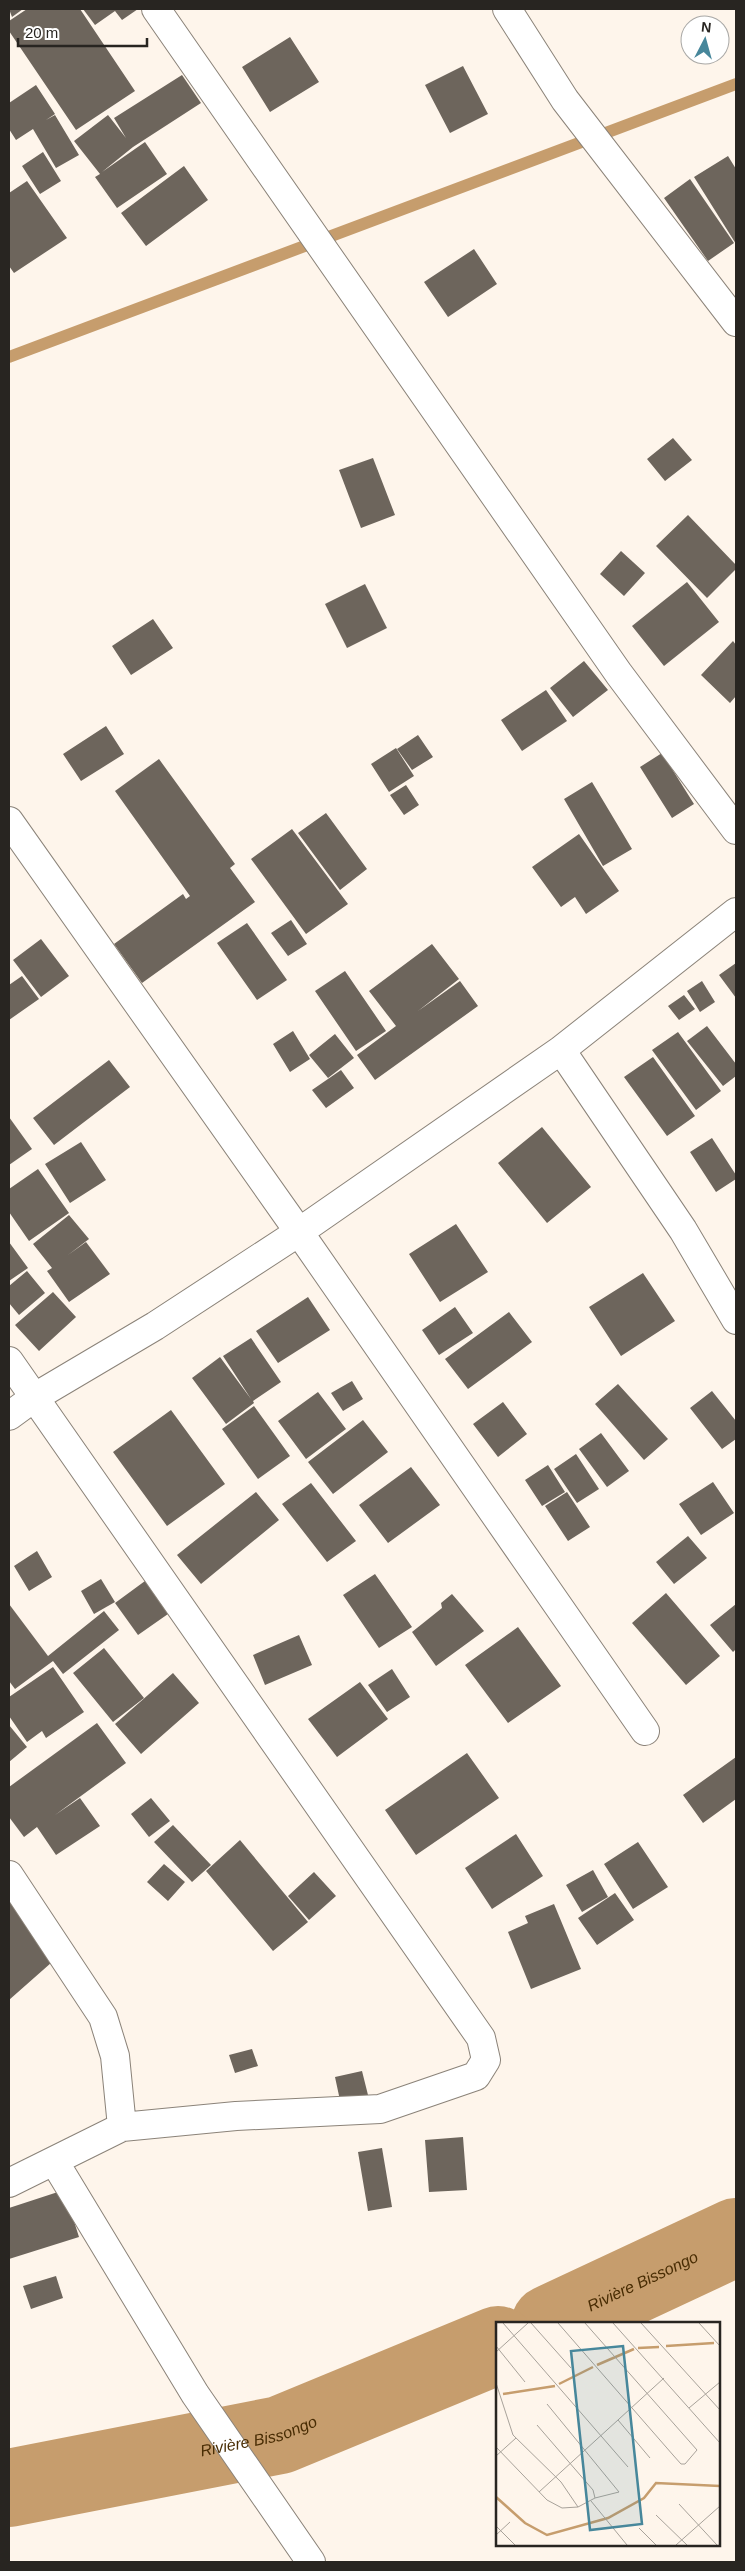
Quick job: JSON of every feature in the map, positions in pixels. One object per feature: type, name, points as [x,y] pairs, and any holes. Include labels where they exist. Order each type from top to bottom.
[{"type":"street","points":[[156,9],[619,674],[736,830]]},
{"type":"street","points":[[507,9],[565,100],[736,322]]},
{"type":"street","points":[[9,821],[300,1232],[645,1731]]},
{"type":"street","points":[[9,1416],[35,1396],[155,1326],[300,1232],[561,1050],[736,912]]},
{"type":"street","points":[[561,1050],[683,1230],[736,1320]]},
{"type":"street","points":[[9,1361],[481,2038],[486,2060],[476,2076],[380,2109],[236,2116],[122,2127],[9,2183]]},
{"type":"street","points":[[9,1874],[103,2017],[115,2056],[122,2127]]},
{"type":"street","points":[[54,2160],[195,2394],[311,2562]]},
{"type":"building","points":[[9,9],[23,9],[12,17]]},
{"type":"building","points":[[27,9],[80,9],[135,91],[76,130],[9,31],[9,21]]},
{"type":"building","points":[[83,9],[138,9],[122,20],[115,11],[95,25]]},
{"type":"building","points":[[290,37],[319,82],[270,112],[242,67]]},
{"type":"building","points":[[463,66],[488,114],[450,133],[425,85]]},
{"type":"building","points":[[182,75],[201,103],[133,147],[102,172],[145,142],[167,174],[117,208],[95,177],[100,174],[74,141],[108,115],[126,138],[114,118]]},
{"type":"building","points":[[36,85],[55,114],[46,120],[55,115],[79,155],[56,168],[33,129],[16,140],[9,129],[9,103]]},
{"type":"building","points":[[43,152],[61,181],[40,194],[22,166]]},
{"type":"building","points":[[728,156],[736,169],[736,244],[694,177]]},
{"type":"building","points":[[184,166],[208,200],[146,246],[121,213]]},
{"type":"building","points":[[690,179],[734,243],[708,261],[664,198]]},
{"type":"building","points":[[27,181],[67,238],[14,273],[9,266],[9,193]]},
{"type":"building","points":[[474,249],[497,284],[448,317],[424,282]]},
{"type":"building","points":[[673,438],[692,460],[665,481],[647,459]]},
{"type":"building","points":[[373,458],[395,515],[361,528],[339,470]]},
{"type":"building","points":[[688,515],[736,565],[736,569],[707,598],[656,546]]},
{"type":"building","points":[[621,551],[645,573],[624,596],[600,574]]},
{"type":"building","points":[[687,582],[719,622],[664,666],[632,626]]},
{"type":"building","points":[[365,584],[387,628],[347,648],[325,604]]},
{"type":"building","points":[[153,619],[173,648],[131,675],[112,646]]},
{"type":"building","points":[[733,641],[736,645],[736,696],[730,703],[701,675]]},
{"type":"building","points":[[584,661],[608,690],[573,717],[550,688]]},
{"type":"building","points":[[546,690],[567,721],[522,751],[501,720]]},
{"type":"building","points":[[106,726],[124,754],[81,781],[63,754]]},
{"type":"building","points":[[418,735],[433,757],[412,770],[397,749]]},
{"type":"building","points":[[396,748],[414,776],[389,792],[371,764]]},
{"type":"building","points":[[662,753],[694,804],[672,818],[640,767]]},
{"type":"building","points":[[159,759],[235,864],[230,868],[255,902],[142,983],[114,944],[183,894],[186,899],[190,896],[115,791]]},
{"type":"building","points":[[592,782],[632,849],[603,866],[564,799]]},
{"type":"building","points":[[406,785],[419,805],[404,815],[390,795]]},
{"type":"building","points":[[326,813],[367,869],[340,890],[298,833]]},
{"type":"building","points":[[292,829],[348,904],[306,934],[251,859]]},
{"type":"building","points":[[579,834],[619,891],[586,914],[575,897],[561,907],[532,867]]},
{"type":"building","points":[[291,920],[307,944],[288,956],[271,933]]},
{"type":"building","points":[[247,923],[287,980],[257,1000],[217,943]]},
{"type":"building","points":[[41,939],[69,976],[41,997],[13,960]]},
{"type":"building","points":[[432,944],[459,979],[418,1011],[460,981],[478,1006],[375,1080],[357,1055],[396,1026],[369,991]]},
{"type":"building","points":[[736,963],[736,998],[719,975]]},
{"type":"building","points":[[345,971],[386,1031],[356,1051],[315,991]]},
{"type":"building","points":[[22,976],[39,999],[9,1020],[9,985]]},
{"type":"building","points":[[702,981],[715,1002],[700,1012],[687,991]]},
{"type":"building","points":[[684,995],[695,1009],[679,1020],[668,1006]]},
{"type":"building","points":[[707,1026],[736,1064],[736,1076],[723,1086],[687,1041]]},
{"type":"building","points":[[293,1031],[310,1059],[290,1072],[273,1044]]},
{"type":"building","points":[[678,1032],[721,1091],[696,1110],[652,1050]]},
{"type":"building","points":[[335,1034],[354,1058],[328,1078],[309,1055]]},
{"type":"building","points":[[653,1057],[695,1116],[667,1136],[624,1077]]},
{"type":"building","points":[[109,1060],[130,1087],[54,1145],[33,1118]]},
{"type":"building","points":[[341,1070],[354,1088],[326,1108],[312,1090]]},
{"type":"building","points":[[9,1117],[32,1149],[9,1165]]},
{"type":"building","points":[[542,1127],[591,1187],[547,1223],[498,1163]]},
{"type":"building","points":[[712,1138],[736,1175],[736,1179],[716,1192],[690,1152]]},
{"type":"building","points":[[81,1142],[106,1180],[70,1203],[45,1164]]},
{"type":"building","points":[[38,1169],[69,1213],[29,1241],[9,1212],[9,1189]]},
{"type":"building","points":[[69,1215],[89,1239],[68,1255],[86,1242],[110,1274],[69,1302],[47,1271],[52,1268],[33,1244]]},
{"type":"building","points":[[456,1224],[488,1272],[440,1302],[409,1254]]},
{"type":"building","points":[[9,1242],[28,1268],[9,1281]]},
{"type":"building","points":[[27,1271],[45,1293],[19,1315],[9,1303],[9,1286]]},
{"type":"building","points":[[643,1273],[675,1321],[621,1356],[589,1307]]},
{"type":"building","points":[[53,1292],[76,1317],[39,1351],[15,1325]]},
{"type":"building","points":[[308,1297],[330,1330],[278,1363],[256,1331]]},
{"type":"building","points":[[455,1307],[473,1333],[439,1355],[422,1330]]},
{"type":"building","points":[[509,1312],[532,1342],[468,1389],[445,1359]]},
{"type":"building","points":[[251,1338],[281,1382],[253,1401],[254,1403],[226,1424],[192,1378],[220,1357],[251,1399],[223,1356]]},
{"type":"building","points":[[352,1381],[363,1399],[343,1411],[331,1393]]},
{"type":"building","points":[[618,1384],[668,1439],[644,1460],[595,1404]]},
{"type":"building","points":[[712,1391],[736,1421],[736,1439],[722,1449],[690,1408]]},
{"type":"building","points":[[318,1392],[346,1429],[306,1459],[278,1421]]},
{"type":"building","points":[[503,1402],[527,1434],[498,1457],[473,1424]]},
{"type":"building","points":[[254,1406],[290,1456],[258,1479],[222,1429]]},
{"type":"building","points":[[171,1410],[225,1484],[167,1526],[113,1452]]},
{"type":"building","points":[[363,1420],[388,1452],[333,1494],[308,1462]]},
{"type":"building","points":[[601,1433],[629,1471],[607,1487],[579,1449]]},
{"type":"building","points":[[576,1454],[599,1489],[577,1503],[554,1469]]},
{"type":"building","points":[[548,1465],[565,1492],[542,1506],[525,1480]]},
{"type":"building","points":[[411,1467],[440,1505],[388,1543],[359,1505]]},
{"type":"building","points":[[713,1482],[734,1513],[701,1535],[679,1504]]},
{"type":"building","points":[[311,1483],[356,1541],[327,1562],[282,1504]]},
{"type":"building","points":[[256,1492],[279,1520],[201,1584],[177,1555]]},
{"type":"building","points":[[567,1492],[590,1527],[568,1541],[545,1506]]},
{"type":"building","points":[[688,1536],[707,1558],[674,1584],[656,1562]]},
{"type":"building","points":[[37,1551],[52,1577],[29,1591],[14,1566]]},
{"type":"building","points":[[375,1574],[412,1627],[379,1648],[343,1595]]},
{"type":"building","points":[[101,1579],[115,1602],[94,1614],[81,1591]]},
{"type":"building","points":[[145,1581],[168,1614],[138,1635],[115,1603]]},
{"type":"building","points":[[666,1593],[720,1656],[686,1685],[632,1623]]},
{"type":"building","points":[[452,1594],[484,1631],[436,1666],[412,1632],[442,1608],[441,1603]]},
{"type":"building","points":[[9,1604],[48,1656],[104,1611],[119,1630],[63,1674],[53,1661],[15,1689],[9,1681]]},
{"type":"building","points":[[736,1604],[736,1649],[733,1652],[710,1625]]},
{"type":"building","points":[[518,1627],[561,1686],[508,1723],[465,1665]]},
{"type":"building","points":[[299,1635],[312,1665],[265,1685],[253,1655]]},
{"type":"building","points":[[104,1648],[144,1698],[113,1722],[73,1673]]},
{"type":"building","points":[[53,1667],[84,1712],[46,1738],[42,1731],[27,1742],[9,1716],[9,1697]]},
{"type":"building","points":[[392,1669],[410,1697],[387,1712],[368,1685]]},
{"type":"building","points":[[173,1673],[199,1703],[141,1754],[115,1724]]},
{"type":"building","points":[[360,1682],[388,1719],[337,1757],[308,1719]]},
{"type":"building","points":[[97,1723],[126,1763],[55,1815],[80,1798],[100,1826],[56,1855],[37,1827],[24,1837],[9,1817],[9,1787]]},
{"type":"building","points":[[9,1725],[27,1747],[9,1762]]},
{"type":"building","points":[[467,1753],[499,1798],[416,1855],[385,1810]]},
{"type":"building","points":[[736,1757],[736,1799],[703,1823],[683,1795]]},
{"type":"building","points":[[151,1798],[170,1821],[149,1837],[131,1814]]},
{"type":"building","points":[[173,1825],[211,1865],[192,1882],[154,1842]]},
{"type":"building","points":[[516,1834],[543,1876],[492,1909],[465,1868]]},
{"type":"building","points":[[240,1840],[308,1922],[273,1951],[206,1871]]},
{"type":"building","points":[[638,1842],[668,1887],[633,1909],[604,1864]]},
{"type":"building","points":[[164,1864],[185,1882],[168,1901],[147,1882]]},
{"type":"building","points":[[593,1870],[608,1897],[582,1912],[566,1885]]},
{"type":"building","points":[[314,1872],[336,1896],[309,1920],[288,1896]]},
{"type":"building","points":[[615,1893],[634,1920],[597,1945],[578,1918]]},
{"type":"building","points":[[9,1899],[60,1955],[9,2000]]},
{"type":"building","points":[[554,1904],[581,1969],[531,1989],[508,1932],[528,1923],[525,1916]]},
{"type":"building","points":[[252,2049],[258,2066],[235,2073],[229,2055]]},
{"type":"building","points":[[362,2071],[369,2099],[341,2105],[335,2077]]},
{"type":"building","points":[[463,2137],[467,2190],[429,2192],[425,2140]]},
{"type":"building","points":[[382,2148],[392,2207],[368,2211],[358,2152]]},
{"type":"building","points":[[64,2190],[79,2237],[9,2259],[9,2208]]},
{"type":"building","points":[[56,2276],[63,2298],[31,2309],[23,2286]]},
{"type":"waterway","points":[[9,357],[736,84]]},
{"type":"waterway","name":"Rivière Bissongo","points":[[554,2322],[736,2237]]},
{"type":"waterway","name":"Rivière Bissongo","points":[[9,2488],[280,2435],[496,2346]]}]
